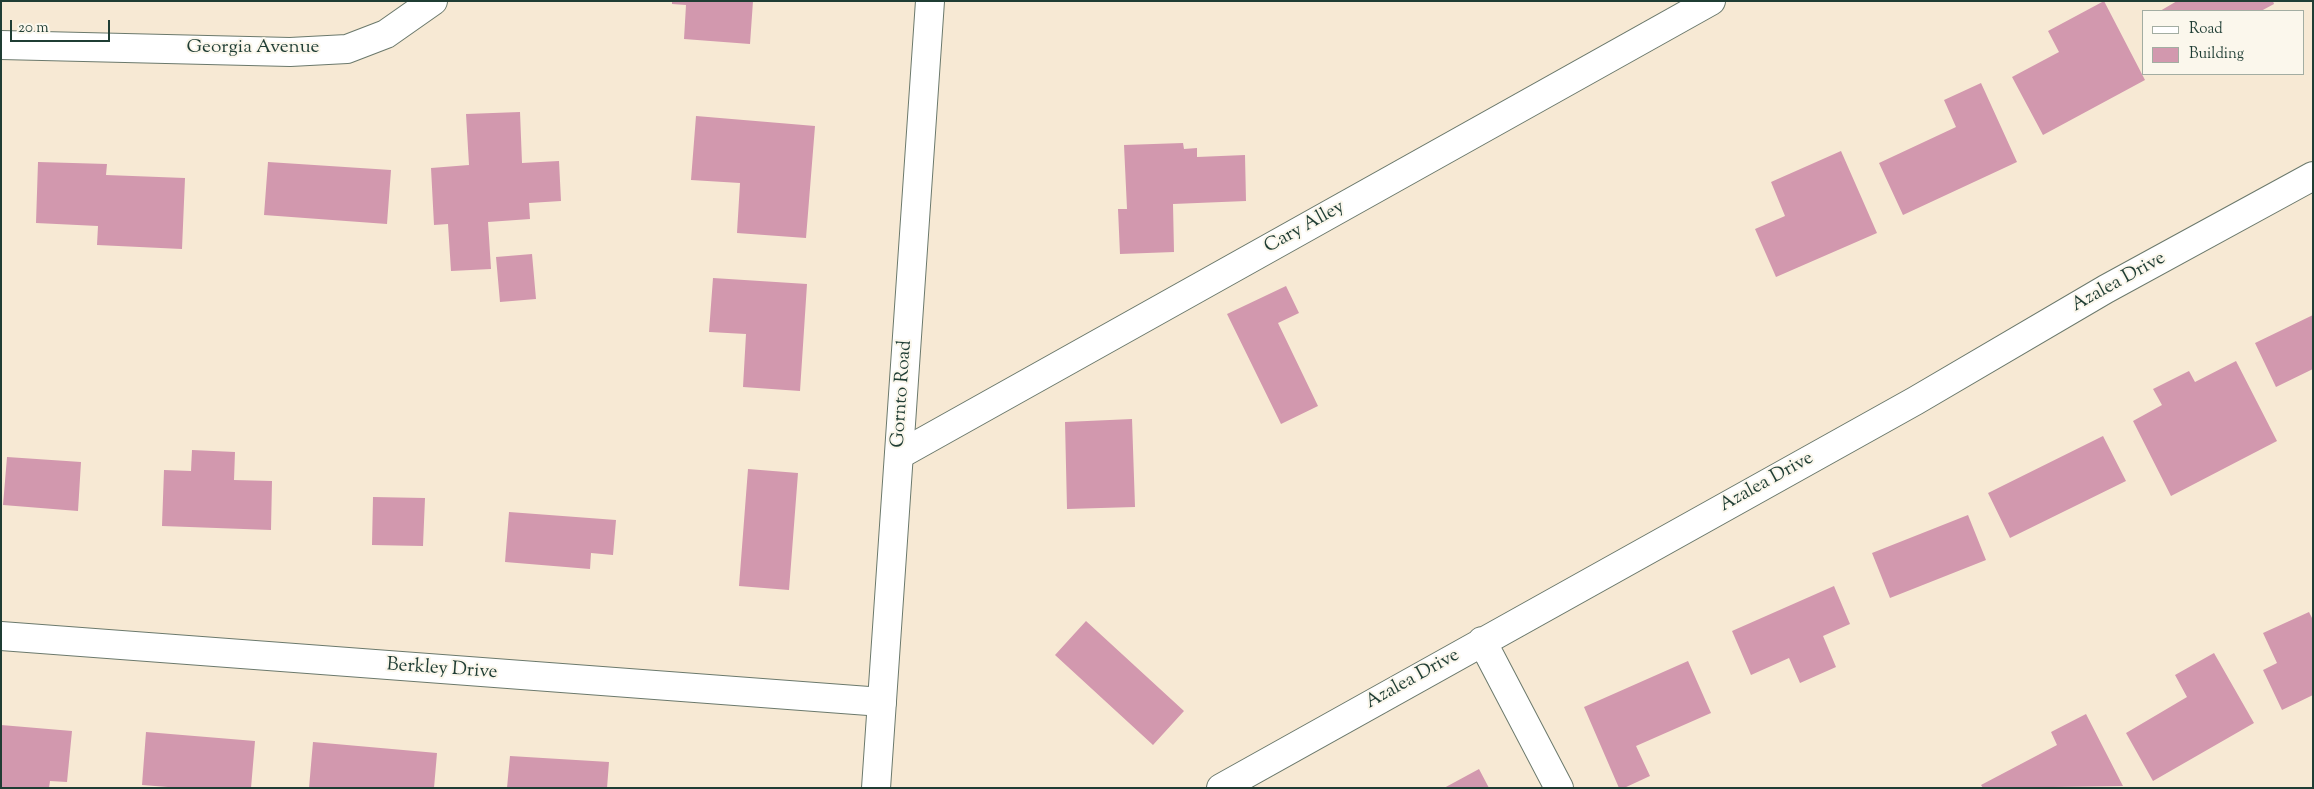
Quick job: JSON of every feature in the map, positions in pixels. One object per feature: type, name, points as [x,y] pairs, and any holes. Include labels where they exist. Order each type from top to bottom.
[{"type":"street","name":"Georgia Avenue","points":[[1,45],[290,52],[347,48],[386,34],[433,1]]},
{"type":"street","name":"Gornto Road","points":[[876,788],[930,1]]},
{"type":"street","name":"Cary Alley","points":[[899,455],[1711,1]]},
{"type":"street","name":"Azalea Drive","points":[[1220,788],[1915,401],[2106,289],[2313,176]]},
{"type":"street","name":"Berkley Drive","points":[[1,636],[882,702]]},
{"type":"street","points":[[1482,641],[1559,788]]},
{"type":"building","points":[[672,1],[753,1],[750,44],[684,39],[686,5],[672,4]]},
{"type":"building","points":[[2104,1],[2145,80],[2043,135],[2012,77],[2059,52],[2048,31]]},
{"type":"building","points":[[2177,1],[2273,1],[2274,4],[2263,10],[2162,10]]},
{"type":"building","points":[[1981,83],[2017,162],[1903,215],[1879,163],[1956,127],[1944,100]]},
{"type":"building","points":[[520,112],[522,163],[559,161],[561,201],[529,203],[530,219],[488,222],[491,269],[451,271],[448,224],[434,225],[431,168],[469,165],[466,114]]},
{"type":"building","points":[[696,116],[815,126],[806,238],[737,233],[740,183],[691,180]]},
{"type":"building","points":[[1183,143],[1184,149],[1197,148],[1197,157],[1245,155],[1246,201],[1173,204],[1174,252],[1120,254],[1118,209],[1127,209],[1124,145]]},
{"type":"building","points":[[1841,151],[1877,233],[1776,277],[1755,229],[1785,216],[1771,182]]},
{"type":"building","points":[[38,162],[107,164],[106,175],[185,178],[182,249],[97,245],[98,226],[36,223]]},
{"type":"building","points":[[268,162],[391,170],[387,224],[264,215]]},
{"type":"building","points":[[532,254],[536,299],[500,302],[496,257]]},
{"type":"building","points":[[713,278],[807,284],[800,391],[743,387],[746,334],[709,332]]},
{"type":"building","points":[[1286,286],[1299,313],[1278,323],[1318,406],[1281,424],[1227,314]]},
{"type":"building","points":[[2313,315],[2313,369],[2276,387],[2255,343]]},
{"type":"building","points":[[2236,361],[2277,441],[2171,496],[2133,421],[2162,405],[2153,389],[2189,371],[2195,382]]},
{"type":"building","points":[[1132,419],[1135,507],[1067,509],[1065,422]]},
{"type":"building","points":[[2103,436],[2126,481],[2010,538],[1988,493]]},
{"type":"building","points":[[192,450],[235,452],[234,480],[272,481],[271,530],[162,526],[164,470],[191,471]]},
{"type":"building","points":[[7,457],[81,462],[78,511],[3,505]]},
{"type":"building","points":[[748,469],[798,473],[789,590],[739,586]]},
{"type":"building","points":[[373,497],[425,498],[423,546],[372,545]]},
{"type":"building","points":[[509,512],[616,520],[613,555],[591,553],[590,569],[505,562]]},
{"type":"building","points":[[1968,515],[1986,560],[1890,598],[1872,553]]},
{"type":"building","points":[[1834,586],[1850,624],[1823,636],[1836,667],[1800,683],[1789,658],[1751,675],[1732,631]]},
{"type":"building","points":[[2309,612],[2313,620],[2313,695],[2282,710],[2263,670],[2277,663],[2263,633]]},
{"type":"building","points":[[1086,621],[1184,711],[1153,745],[1055,655]]},
{"type":"building","points":[[2214,653],[2254,723],[2153,781],[2126,733],[2187,697],[2175,675]]},
{"type":"building","points":[[1688,661],[1711,713],[1636,746],[1650,776],[1624,788],[1619,788],[1584,707]]},
{"type":"building","points":[[2086,714],[2123,786],[1983,788],[1981,785],[2057,745],[2051,732]]},
{"type":"building","points":[[1,725],[72,731],[67,782],[50,781],[49,788],[1,788]]},
{"type":"building","points":[[146,732],[255,741],[251,788],[181,788],[142,785]]},
{"type":"building","points":[[313,742],[437,753],[434,788],[309,788]]},
{"type":"building","points":[[510,756],[609,762],[607,788],[507,788]]},
{"type":"building","points":[[1479,769],[1489,788],[1444,788]]}]
